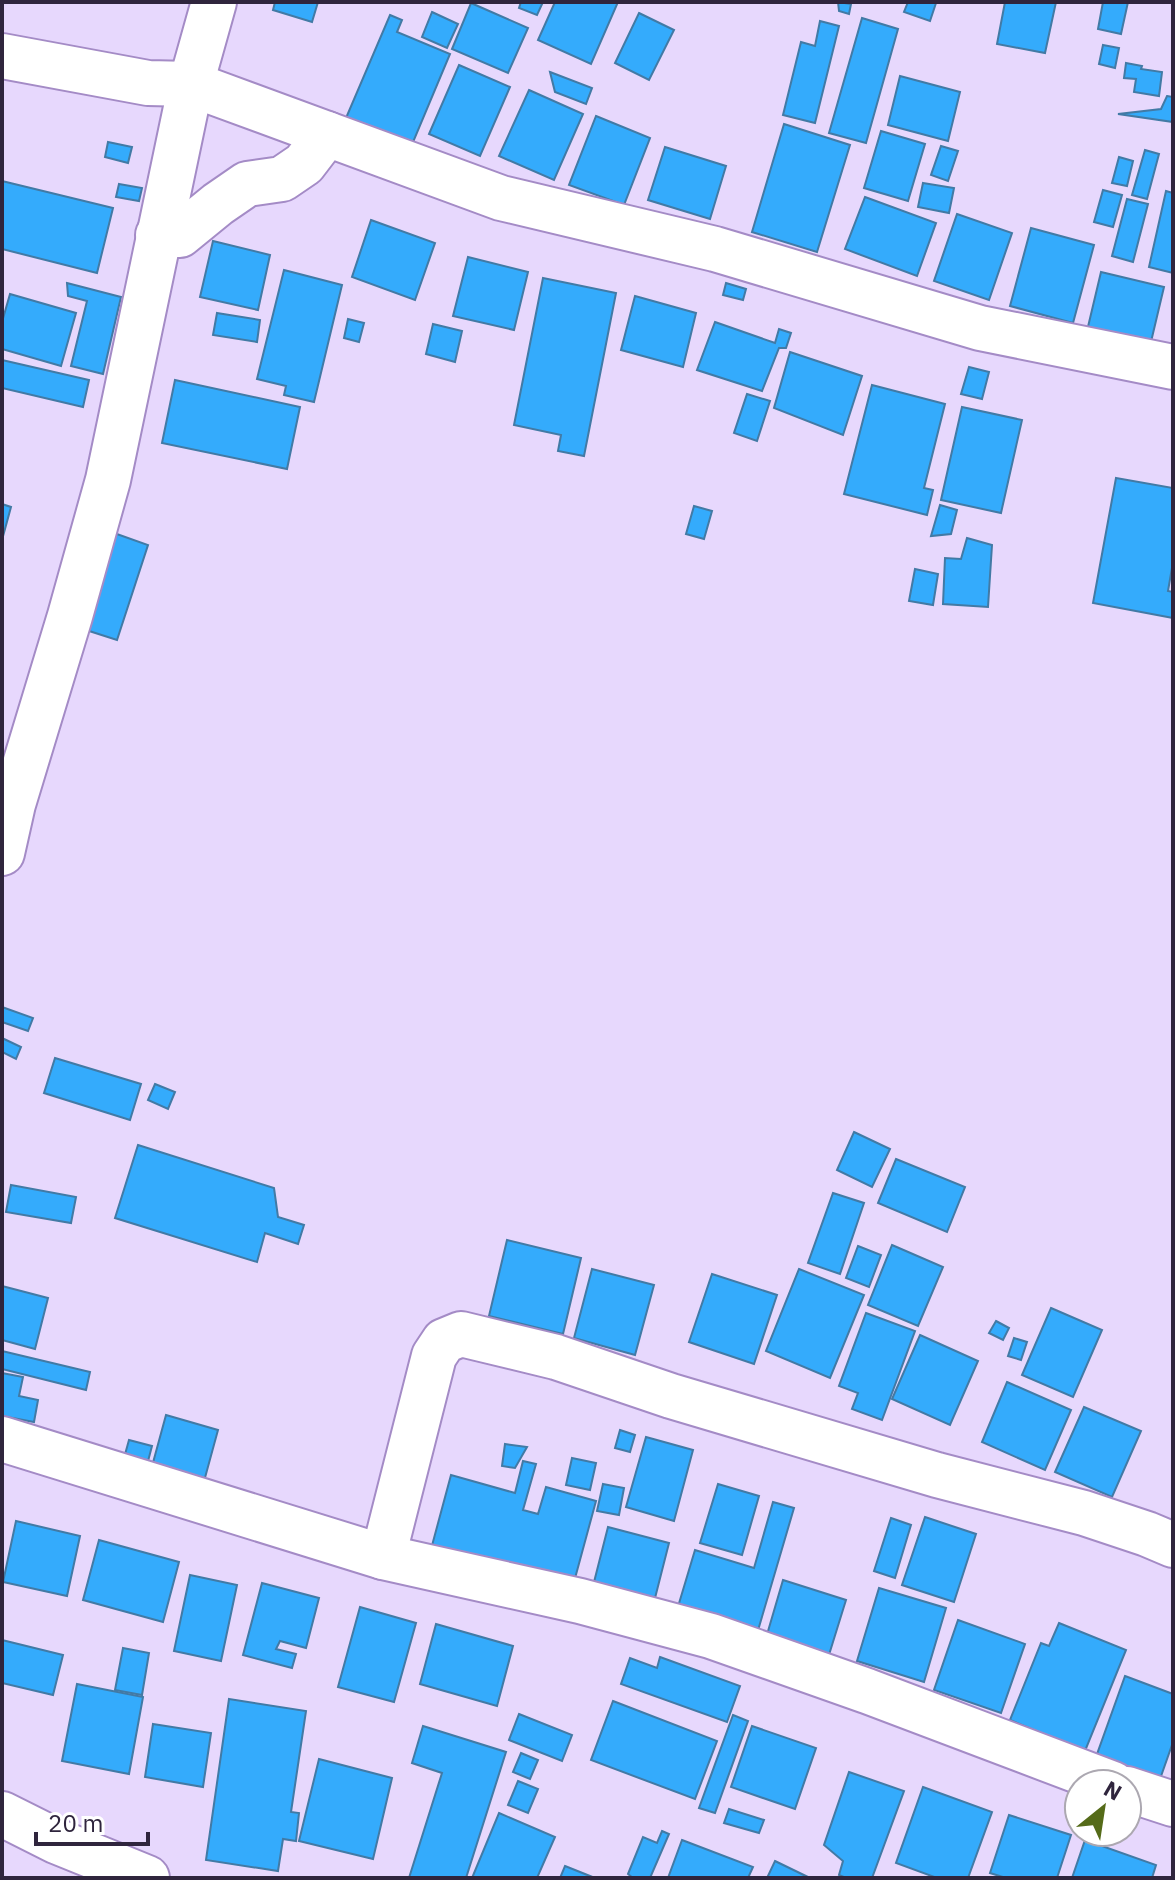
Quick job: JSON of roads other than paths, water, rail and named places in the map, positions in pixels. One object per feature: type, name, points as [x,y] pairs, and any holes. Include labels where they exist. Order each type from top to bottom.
[{"type":"street","points":[[2,853],[108,480],[191,84],[214,2]]},
{"type":"street","points":[[2,56],[148,83],[191,84],[501,198],[715,249],[980,328],[1173,367]]},
{"type":"street","points":[[158,235],[180,235],[247,184],[282,179],[304,164],[327,134]]},
{"type":"street","points":[[383,1557],[434,1356],[444,1341],[461,1334],[556,1357],[671,1396],[937,1475],[1084,1513],[1173,1545]]},
{"type":"street","points":[[2,1439],[383,1557],[580,1601],[711,1636],[1071,1768]]},
{"type":"street","points":[[1143,1794],[1173,1804]]},
{"type":"street","points":[[2,1814],[56,1841],[147,1878]]}]
